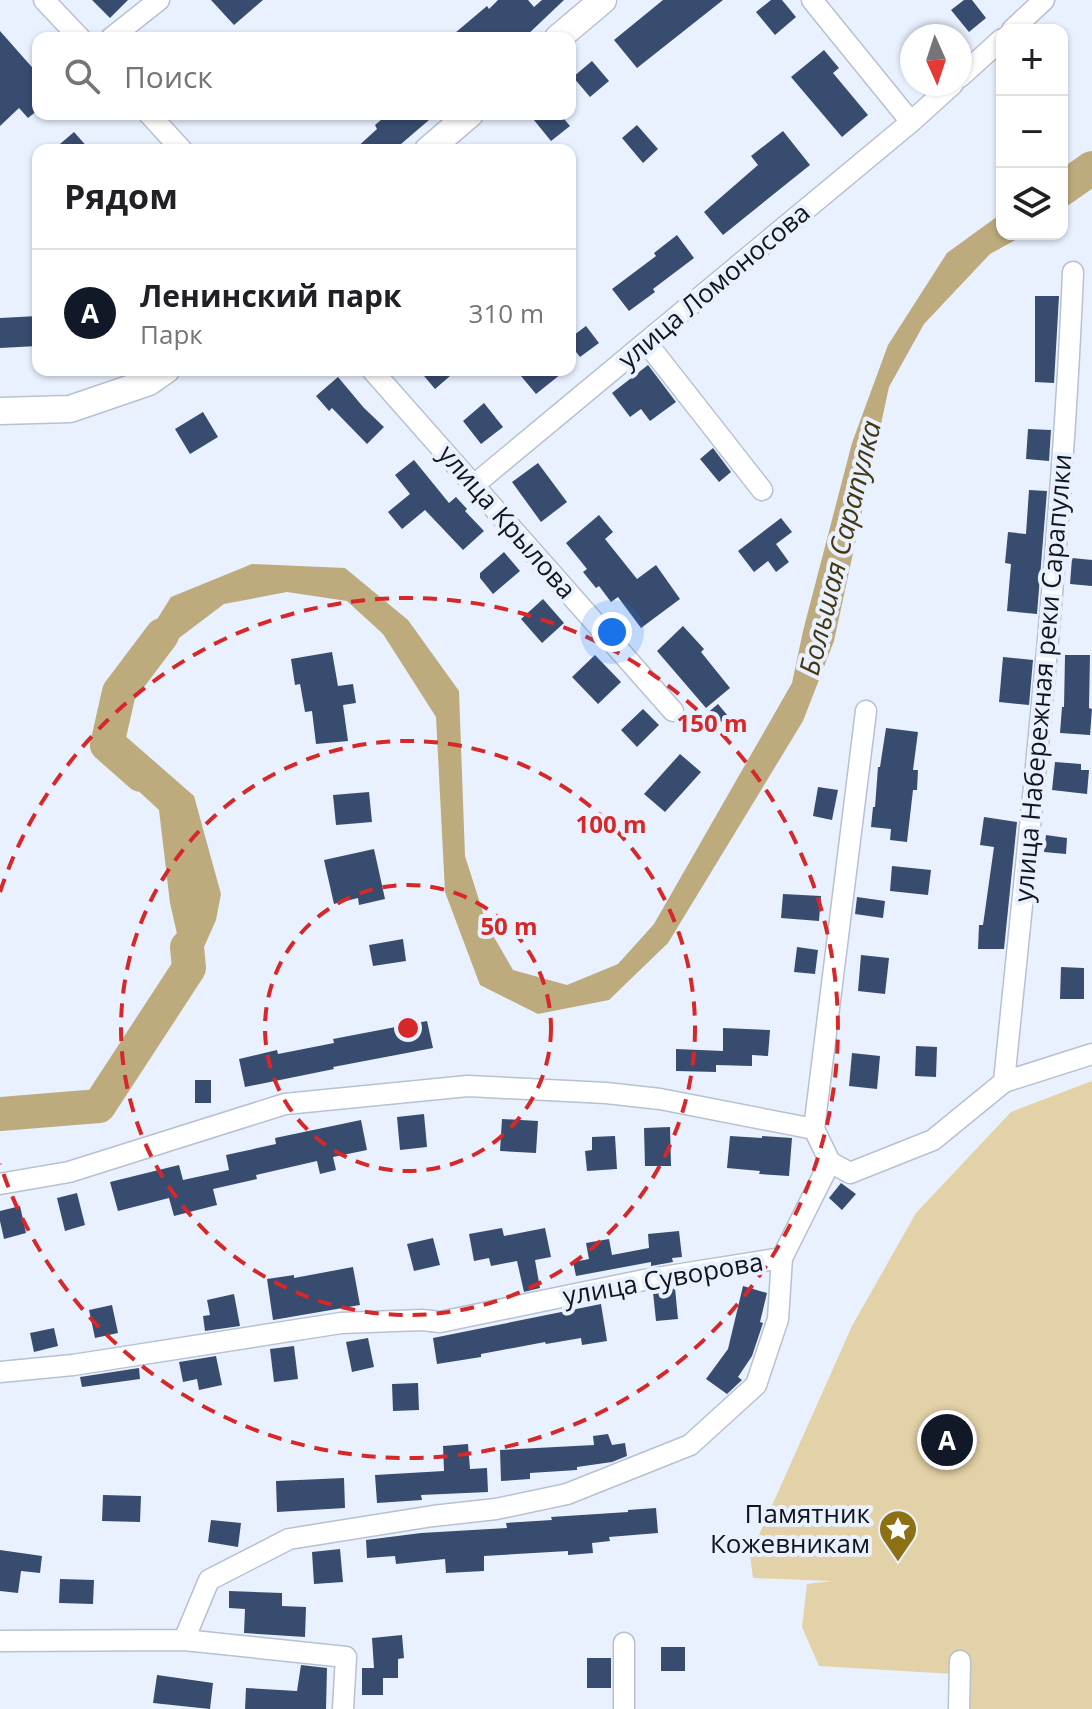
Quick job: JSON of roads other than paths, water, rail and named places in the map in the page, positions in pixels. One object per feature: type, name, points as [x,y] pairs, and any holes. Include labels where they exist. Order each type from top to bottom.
[{"type":"street","points":[[44,0],[74,32]]},
{"type":"street","points":[[119,32],[159,0]]},
{"type":"street","points":[[565,32],[603,0]]},
{"type":"street","points":[[812,0],[911,122]]},
{"type":"street","points":[[1018,24],[1044,0]]},
{"type":"street","points":[[972,66],[996,44]]},
{"type":"street","name":"улица Ломоносова","points":[[474,485],[940,96]]},
{"type":"street","points":[[154,120],[176,144]]},
{"type":"street","points":[[435,144],[463,120]]},
{"type":"street","name":"улица Набережная реки Сарапулки","points":[[1004,1082],[1043,697],[1068,391],[1073,272]]},
{"type":"street","points":[[646,342],[762,490]]},
{"type":"street","points":[[0,411],[70,409],[149,382],[158,376]]},
{"type":"street","name":"улица Крылова","points":[[377,376],[673,711]]},
{"type":"street","points":[[866,711],[814,1129],[830,1162],[850,1173],[933,1140],[1004,1082],[1092,1054]]},
{"type":"street","points":[[0,1184],[69,1172],[285,1104],[468,1086],[660,1099],[814,1129]]},
{"type":"street","points":[[782,1258],[830,1162]]},
{"type":"street","name":"улица Суворова","points":[[0,1372],[73,1365],[341,1323],[440,1322],[644,1280],[782,1258],[778,1319],[756,1385],[690,1445],[567,1494],[496,1509],[289,1539],[209,1580],[184,1640]]},
{"type":"street","points":[[0,1641],[184,1640],[346,1657],[343,1709]]},
{"type":"street","points":[[624,1643],[624,1709]]},
{"type":"street","points":[[959,1709],[960,1661]]},
{"type":"water","points":[[996,217],[996,240],[1015,240],[990,254],[924,324],[889,387],[834,641],[803,721],[668,943],[609,1000],[538,1014],[480,985],[445,892],[436,717],[383,634],[347,601],[287,592],[224,604],[130,675],[151,629],[171,597],[252,564],[345,568],[408,620],[459,691],[465,856],[487,925],[513,970],[567,985],[618,964],[654,924],[792,683],[852,443],[888,345],[947,253]]},
{"type":"water","points":[[115,727],[194,796],[221,894],[216,920],[184,992],[164,983],[180,947],[170,903],[159,810],[103,758]]},
{"type":"waterway","name":"Большая Сарапулка","points":[[1068,185],[1092,168]]},
{"type":"waterway","name":"Большая Сарапулка","points":[[141,775],[107,745],[119,692],[162,635]]},
{"type":"waterway","name":"Большая Сарапулка","points":[[0,1114],[99,1106],[189,968],[187,947]]},
{"type":"place","name":"Ленинский парк","points":[[947,1440]]},
{"type":"place","name":"Памятник Кожевникам","points":[[898,1563]]}]
